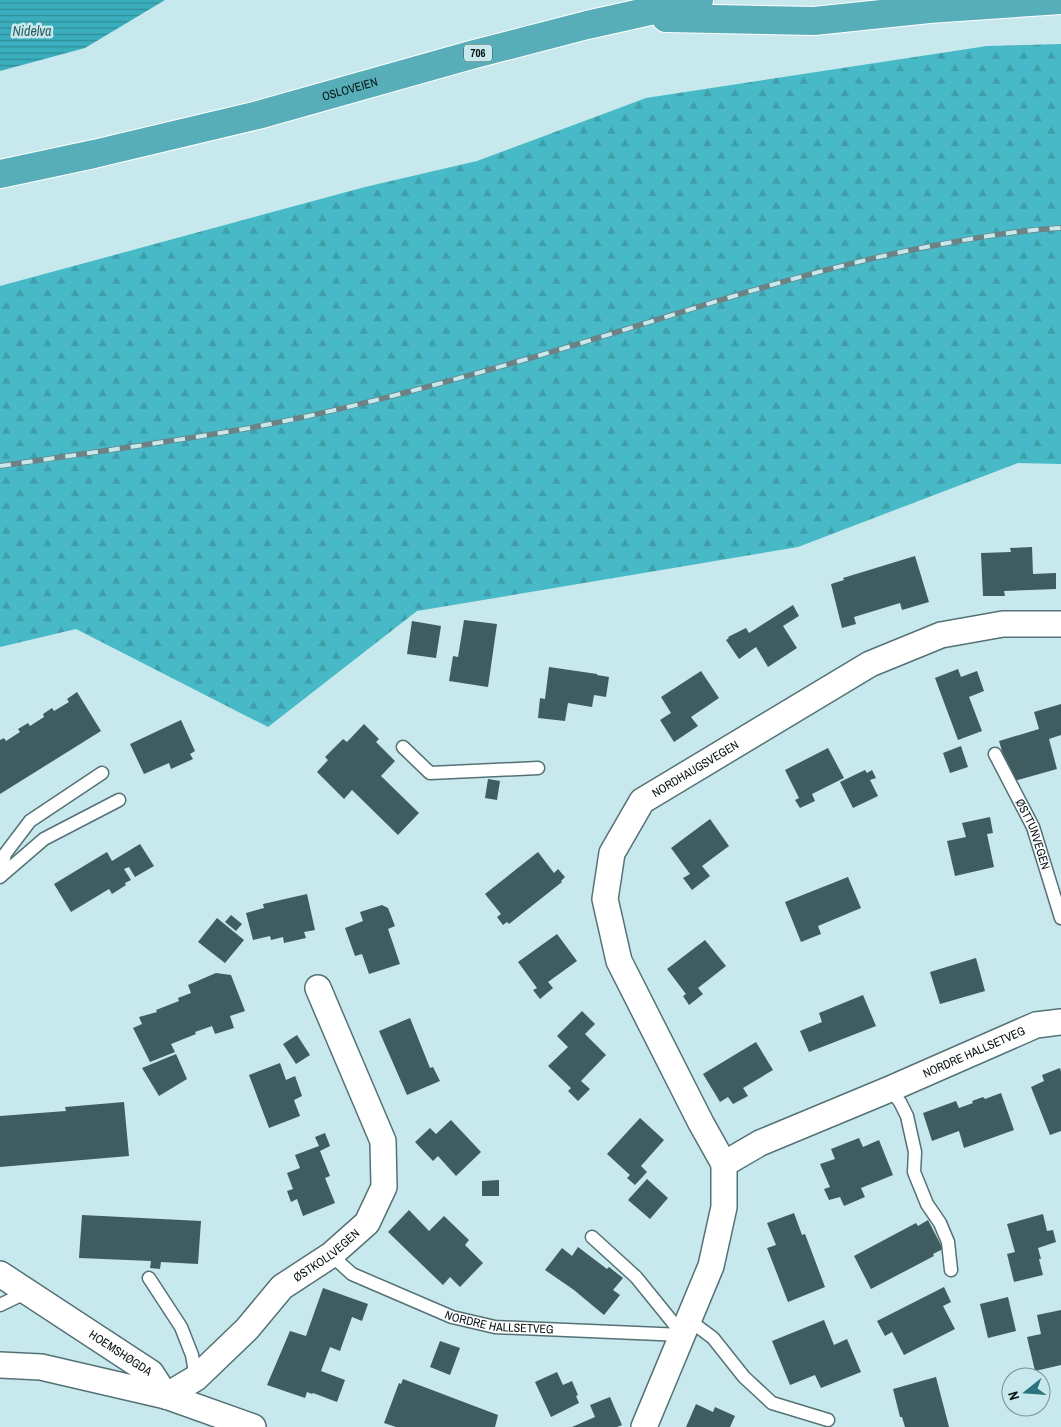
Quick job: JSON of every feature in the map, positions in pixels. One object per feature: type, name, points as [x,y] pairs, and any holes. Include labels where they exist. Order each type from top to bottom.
[{"type":"highway","name":"OSLOVEIEN","points":[[0,174],[258,115],[471,55],[699,0]]},
{"type":"highway","name":"706","points":[[624,17],[814,21],[929,9],[1061,0]]},
{"type":"street","name":"NORDHAUGSVEGEN","points":[[724,1164],[701,1123],[619,961],[606,899],[612,853],[642,801],[870,664],[941,635],[1003,624],[1061,624]]},
{"type":"street","name":"ØSTKOLLVEGEN","points":[[166,1396],[196,1378],[247,1330],[282,1287],[331,1255],[367,1223],[384,1187],[383,1141],[318,988]]},
{"type":"street","name":"NORDRE HALLSETVEG","points":[[724,1164],[760,1143],[1036,1025],[1061,1022]]},
{"type":"street","points":[[644,1427],[711,1266],[724,1207],[724,1164]]},
{"type":"street","name":"HOEMSHØGDA","points":[[2,1277],[151,1373],[166,1396]]},
{"type":"street","name":"HOEMSHØGDA","points":[[0,1365],[41,1367],[166,1396]]},
{"type":"street","points":[[166,1396],[253,1427]]},
{"type":"lane","points":[[403,747],[430,773],[538,768]]},
{"type":"lane","name":"ØSTTUNVEGEN","points":[[995,754],[1033,827],[1061,918]]},
{"type":"lane","points":[[0,877],[5,854],[30,821],[102,773]]},
{"type":"lane","points":[[0,877],[44,839],[119,800]]},
{"type":"lane","points":[[890,1089],[900,1102],[907,1116],[915,1152],[914,1172],[927,1204],[940,1223],[948,1242],[951,1270]]},
{"type":"lane","points":[[592,1237],[636,1277],[686,1328],[713,1338],[744,1377],[772,1403],[828,1420]]},
{"type":"lane","name":"NORDRE HALLSETVEG","points":[[331,1255],[352,1274],[378,1286],[452,1317],[495,1327],[686,1328]]},
{"type":"lane","points":[[149,1278],[181,1327],[192,1355],[196,1378]]},
{"type":"lane","points":[[0,1305],[27,1292]]},
{"type":"green space","points":[[1061,44],[1061,464],[1018,463],[798,547],[417,611],[268,727],[76,629],[0,647],[0,286],[365,187],[477,161],[646,98],[987,46]]},
{"type":"water","name":"Nidelva","points":[[0,0],[165,0],[85,48],[0,71]]},
{"type":"building","points":[[1032,547],[1033,574],[1056,573],[1056,589],[1004,591],[1005,596],[983,596],[981,553],[1011,552],[1010,548]]},
{"type":"building","points":[[915,556],[929,602],[902,610],[900,603],[854,617],[856,624],[842,628],[831,584],[844,580],[843,578]]},
{"type":"building","points":[[793,605],[799,616],[783,626],[797,648],[768,667],[756,647],[739,659],[726,640],[728,637],[746,628],[749,633]]},
{"type":"building","points":[[464,620],[497,624],[488,687],[449,681],[453,656],[458,657]]},
{"type":"building","points":[[412,621],[441,626],[436,658],[407,654]]},
{"type":"building","points":[[549,667],[609,677],[606,697],[594,695],[592,707],[568,703],[565,721],[538,718],[540,698],[545,699]]},
{"type":"building","points":[[958,669],[961,677],[977,671],[984,691],[969,697],[982,731],[958,740],[935,678]]},
{"type":"building","points":[[701,671],[719,698],[691,717],[698,726],[674,742],[660,720],[671,713],[661,697]]},
{"type":"building","points":[[77,692],[101,731],[0,794],[0,740],[4,738],[6,741],[20,732],[18,729],[28,723],[30,726],[44,717],[43,714],[52,708],[54,711],[69,702],[67,699]]},
{"type":"building","points":[[1061,704],[1061,735],[1049,739],[1057,769],[1011,782],[999,741],[1039,729],[1034,712]]},
{"type":"building","points":[[181,720],[195,751],[190,754],[193,759],[171,769],[169,763],[144,774],[130,744]]},
{"type":"building","points":[[364,724],[379,739],[376,742],[395,761],[381,776],[419,813],[398,835],[352,790],[344,799],[317,772],[328,760],[325,757],[343,739],[347,742]]},
{"type":"building","points":[[961,746],[968,767],[950,773],[943,753]]},
{"type":"building","points":[[828,748],[844,778],[812,794],[815,801],[800,808],[795,800],[799,798],[785,770]]},
{"type":"building","points":[[865,770],[867,773],[872,770],[876,778],[870,780],[878,796],[853,808],[840,782]]},
{"type":"building","points":[[488,779],[500,781],[497,800],[485,798]]},
{"type":"building","points":[[990,817],[993,833],[987,834],[994,867],[955,876],[947,841],[966,837],[962,823]]},
{"type":"building","points":[[710,819],[729,846],[702,866],[710,876],[692,890],[683,878],[690,874],[671,848]]},
{"type":"building","points":[[140,844],[154,866],[135,877],[129,867],[124,869],[131,880],[125,883],[126,885],[112,894],[109,889],[71,912],[54,884],[107,852],[112,861]]},
{"type":"building","points":[[538,852],[554,873],[558,869],[565,877],[562,882],[509,924],[507,922],[503,925],[497,917],[501,914],[485,894]]},
{"type":"building","points":[[848,877],[861,908],[818,926],[821,934],[801,942],[785,902]]},
{"type":"building","points":[[307,894],[315,930],[304,932],[306,938],[284,943],[283,937],[271,940],[270,936],[253,940],[246,913],[264,908],[263,904]]},
{"type":"building","points":[[382,905],[388,908],[395,926],[388,929],[400,964],[369,974],[362,954],[355,956],[345,928],[363,921],[360,912]]},
{"type":"building","points":[[231,915],[242,924],[236,931],[225,922]]},
{"type":"building","points":[[217,918],[244,940],[225,963],[198,942]]},
{"type":"building","points":[[557,934],[577,961],[548,982],[553,988],[540,999],[533,990],[537,988],[518,962]]},
{"type":"building","points":[[705,940],[726,966],[698,988],[703,994],[689,1005],[683,996],[686,994],[667,969]]},
{"type":"building","points":[[976,958],[985,991],[940,1004],[930,972]]},
{"type":"building","points":[[216,973],[231,975],[245,1011],[230,1016],[234,1028],[215,1034],[212,1026],[195,1032],[196,1034],[171,1044],[175,1052],[150,1062],[133,1028],[142,1024],[139,1017],[157,1012],[156,1010],[179,1001],[178,998],[191,993],[188,985]]},
{"type":"building","points":[[863,995],[876,1026],[809,1052],[800,1031],[822,1022],[819,1013]]},
{"type":"building","points":[[582,1011],[595,1024],[585,1034],[606,1055],[581,1081],[590,1089],[578,1101],[568,1091],[571,1088],[548,1066],[568,1047],[557,1036]]},
{"type":"building","points":[[410,1018],[430,1068],[433,1067],[440,1081],[407,1095],[379,1031]]},
{"type":"building","points":[[297,1035],[310,1055],[296,1064],[283,1044]]},
{"type":"building","points":[[756,1042],[773,1070],[743,1088],[748,1096],[733,1104],[728,1097],[720,1102],[703,1074]]},
{"type":"building","points":[[176,1054],[187,1079],[159,1096],[142,1068]]},
{"type":"building","points":[[280,1063],[286,1080],[295,1076],[302,1096],[294,1100],[300,1116],[269,1128],[249,1075]]},
{"type":"building","points":[[1060,1068],[1061,1131],[1050,1135],[1031,1087],[1044,1081],[1042,1075]]},
{"type":"building","points":[[1001,1093],[1014,1130],[964,1148],[959,1131],[932,1141],[923,1113],[956,1101],[959,1108],[983,1097],[985,1099]]},
{"type":"building","points":[[124,1102],[129,1156],[0,1167],[0,1116],[66,1111],[65,1107]]},
{"type":"building","points":[[640,1118],[664,1140],[641,1166],[647,1172],[635,1185],[627,1178],[630,1175],[607,1154]]},
{"type":"building","points":[[451,1120],[481,1152],[456,1176],[438,1156],[433,1161],[415,1142],[430,1128],[436,1134]]},
{"type":"building","points":[[325,1133],[330,1146],[320,1151],[330,1176],[325,1178],[335,1203],[303,1216],[297,1199],[291,1202],[287,1191],[293,1189],[287,1173],[300,1168],[295,1155],[319,1146],[315,1137]]},
{"type":"building","points":[[859,1138],[863,1147],[879,1140],[893,1175],[861,1188],[865,1197],[844,1206],[840,1197],[829,1200],[824,1189],[830,1187],[820,1164],[835,1159],[831,1149]]},
{"type":"building","points":[[647,1179],[668,1198],[650,1219],[628,1200]]},
{"type":"building","points":[[499,1180],[499,1196],[482,1196],[482,1181]]},
{"type":"building","points":[[409,1210],[429,1231],[444,1216],[469,1240],[465,1245],[483,1263],[460,1287],[450,1277],[443,1285],[388,1232]]},
{"type":"building","points":[[794,1213],[802,1235],[805,1234],[825,1287],[788,1302],[767,1248],[776,1245],[767,1223]]},
{"type":"building","points":[[1043,1214],[1047,1231],[1053,1230],[1056,1242],[1038,1248],[1043,1275],[1014,1282],[1007,1254],[1015,1252],[1007,1224]]},
{"type":"building","points":[[82,1215],[201,1221],[198,1264],[161,1262],[160,1269],[150,1268],[151,1261],[79,1258]]},
{"type":"building","points":[[928,1220],[943,1249],[933,1254],[934,1256],[871,1289],[854,1256],[916,1223],[918,1226]]},
{"type":"building","points":[[578,1247],[607,1269],[609,1267],[623,1278],[613,1290],[620,1295],[604,1315],[574,1290],[545,1270],[562,1248],[572,1256]]},
{"type":"building","points":[[944,1287],[951,1302],[943,1306],[955,1329],[904,1355],[892,1332],[885,1336],[877,1321]]},
{"type":"building","points":[[323,1288],[368,1304],[362,1321],[352,1317],[340,1351],[330,1347],[321,1371],[345,1380],[337,1402],[307,1392],[305,1398],[267,1385],[290,1331],[306,1336]]},
{"type":"building","points":[[1008,1297],[1016,1331],[988,1338],[980,1304]]},
{"type":"building","points":[[1061,1310],[1061,1365],[1051,1367],[1034,1367],[1027,1337],[1041,1334],[1037,1315]]},
{"type":"building","points":[[824,1320],[834,1345],[847,1339],[861,1372],[821,1388],[815,1375],[790,1385],[772,1341]]},
{"type":"building","points":[[440,1341],[460,1348],[450,1375],[430,1367]]},
{"type":"building","points":[[557,1372],[563,1385],[572,1381],[579,1403],[551,1417],[535,1382]]},
{"type":"building","points":[[936,1377],[949,1427],[905,1427],[902,1417],[900,1417],[893,1389]]},
{"type":"building","points":[[403,1379],[498,1415],[495,1427],[396,1427],[384,1423],[399,1383],[401,1384]]},
{"type":"building","points":[[610,1397],[622,1425],[617,1427],[572,1427],[595,1417],[590,1405]]},
{"type":"building","points":[[696,1404],[713,1412],[715,1407],[735,1416],[730,1427],[686,1427]]},
{"type":"railway","points":[[0,466],[153,444],[314,415],[486,371],[730,297],[835,268],[957,241],[1016,232],[1061,228]]}]
